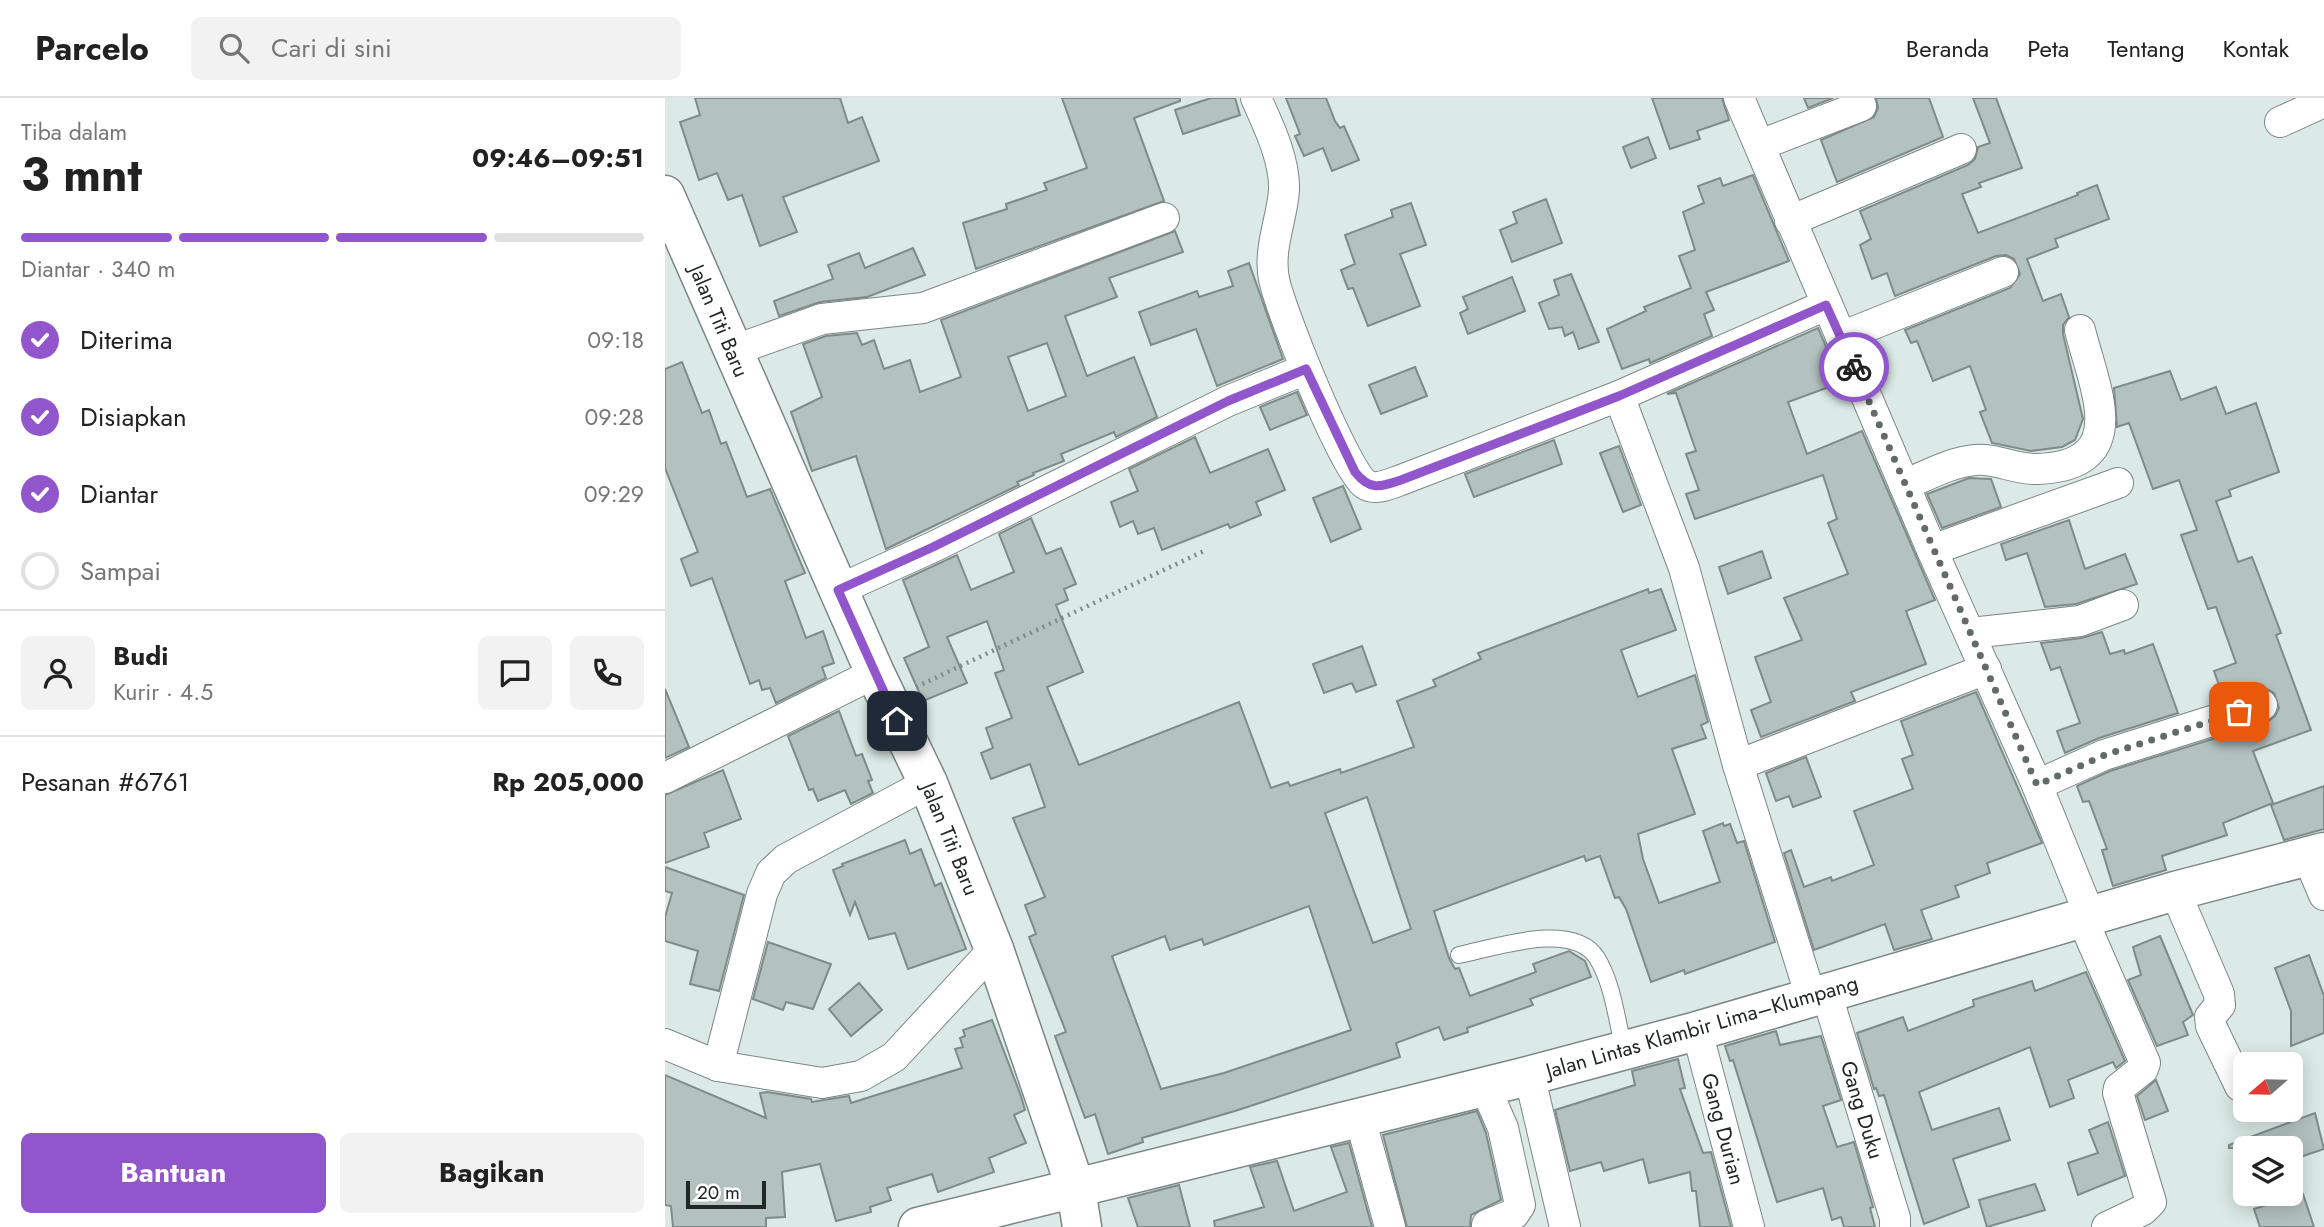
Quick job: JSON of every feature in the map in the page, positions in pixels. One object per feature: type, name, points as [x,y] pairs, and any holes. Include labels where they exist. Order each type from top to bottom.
[{"type":"main road","name":"Jalan Titi Baru","points":[[665,195],[881,687],[928,783],[994,949],[1076,1189],[1082,1227]]},
{"type":"main road","name":"Jalan Lintas Klambir Lima–Klumpang","points":[[918,1227],[1502,1083],[1697,1031],[2175,891],[2316,854]]},
{"type":"street","points":[[1256,98],[1281,162],[1284,187],[1273,248],[1274,279],[1306,369],[1355,472],[1364,483],[1372,487],[1401,480],[1619,396],[1826,305]]},
{"type":"street","points":[[1739,98],[1932,550],[2037,785],[2086,917],[2145,1063],[2143,1069],[2119,1088],[2118,1094],[2151,1202],[2143,1210],[2107,1227]]},
{"type":"street","points":[[2280,122],[2324,102]]},
{"type":"street","points":[[1760,145],[1861,106]]},
{"type":"street","points":[[1790,221],[1961,149]]},
{"type":"street","points":[[732,351],[822,318],[923,308],[1164,218]]},
{"type":"street","points":[[1841,337],[2003,272]]},
{"type":"street","points":[[1904,485],[1964,461],[1979,459],[2007,466],[2041,469],[2075,459],[2095,445],[2103,422],[2080,330]]},
{"type":"street","points":[[838,590],[945,541],[1228,401],[1306,369]]},
{"type":"street","name":"Gang Duku","points":[[1619,396],[1684,568],[1738,765],[1895,1218],[1895,1227]]},
{"type":"street","points":[[1932,550],[2118,483]]},
{"type":"street","points":[[1971,633],[2080,621],[2123,606]]},
{"type":"street","points":[[1738,765],[1986,669]]},
{"type":"street","points":[[665,778],[881,687]]},
{"type":"street","points":[[2037,785],[2105,755],[2262,705]]},
{"type":"street","points":[[718,1066],[762,894],[771,873],[786,859],[928,783]]},
{"type":"street","points":[[2316,854],[2324,895]]},
{"type":"street","points":[[2175,891],[2219,994],[2220,1005],[2210,1017],[2211,1026],[2233,1072]]},
{"type":"street","points":[[665,1044],[718,1066],[822,1083],[861,1076],[894,1057],[994,949]]},
{"type":"street","name":"Gang Durian","points":[[1697,1031],[1749,1227]]},
{"type":"street","points":[[1487,1225],[1514,1214],[1520,1205],[1503,1128],[1502,1083],[1532,1091],[1565,1227]]},
{"type":"street","points":[[1360,1118],[1391,1227]]},
{"type":"lane","points":[[1459,955],[1552,937],[1571,940],[1587,947],[1596,956],[1606,978],[1624,1050]]},
{"type":"path","points":[[881,687],[1204,551]]},
{"type":"building","points":[[695,98],[840,98],[848,123],[862,117],[879,161],[783,197],[797,232],[760,246],[742,195],[728,200],[717,173],[699,180],[680,122],[700,115]]},
{"type":"building","points":[[1062,98],[1180,98],[1180,101],[1134,118],[1164,201],[976,269],[963,223],[1007,209],[1006,204],[1047,190],[1044,183],[1087,168]]},
{"type":"building","points":[[1211,98],[1235,98],[1240,115],[1183,134],[1175,110]]},
{"type":"building","points":[[1286,98],[1326,98],[1335,121],[1340,128],[1344,126],[1359,160],[1332,171],[1323,148],[1304,156],[1295,136],[1300,134]]},
{"type":"building","points":[[1652,98],[1722,98],[1729,120],[1697,131],[1700,139],[1670,149]]},
{"type":"building","points":[[1804,98],[1833,98],[1808,108]]},
{"type":"building","points":[[1876,98],[1929,98],[1943,137],[1837,182],[1821,140],[1874,117],[1878,108]]},
{"type":"building","points":[[1973,98],[1996,98],[2022,168],[1979,183],[1981,187],[1962,194],[1978,233],[2078,195],[2077,193],[2097,185],[2109,219],[2055,239],[2058,247],[2027,259],[2043,301],[2061,294],[2069,317],[2063,325],[2063,334],[2083,419],[2075,440],[2062,447],[2031,451],[1992,443],[1980,412],[1986,410],[1970,366],[1933,381],[1917,341],[1911,343],[1905,330],[2010,288],[2020,274],[2014,259],[2006,255],[1996,256],[1895,296],[1887,273],[1872,279],[1860,245],[1871,239],[1860,211],[1968,165],[1975,159],[1978,147],[1990,143]]},
{"type":"building","points":[[1648,137],[1656,158],[1631,168],[1623,147]]},
{"type":"building","points":[[1753,175],[1789,261],[1706,292],[1714,310],[1704,314],[1712,336],[1650,363],[1649,359],[1622,369],[1607,329],[1646,311],[1644,307],[1691,288],[1679,256],[1695,250],[1683,212],[1704,203],[1698,186],[1720,178],[1723,186]]},
{"type":"building","points":[[1546,199],[1562,243],[1512,262],[1500,230],[1517,223],[1513,212]]},
{"type":"building","points":[[1411,203],[1426,245],[1400,254],[1420,306],[1368,326],[1353,288],[1348,289],[1341,270],[1355,264],[1345,235],[1393,217],[1391,210]]},
{"type":"building","points":[[1175,231],[1183,252],[1109,278],[1117,297],[1065,316],[1087,376],[1134,357],[1157,417],[1116,437],[1114,432],[1061,454],[1064,461],[1033,473],[1034,475],[1017,482],[1019,485],[886,549],[856,456],[812,471],[791,412],[822,397],[803,344],[826,336],[857,333],[862,345],[874,340],[884,369],[910,360],[920,392],[961,377],[941,320]],"holes":[[[1047,343],[1066,396],[1028,411],[1008,357]]]},
{"type":"building","points":[[913,248],[925,275],[867,297],[820,302],[779,316],[774,301],[833,279],[828,265],[859,253],[865,268]]},
{"type":"building","points":[[1249,263],[1283,359],[1217,386],[1196,329],[1151,345],[1139,312],[1197,291],[1199,297],[1233,286],[1228,271]]},
{"type":"building","points":[[1571,274],[1599,342],[1579,349],[1573,332],[1565,336],[1562,327],[1549,329],[1539,303],[1559,295],[1554,280]]},
{"type":"building","points":[[1512,277],[1525,311],[1468,334],[1460,313],[1468,309],[1463,297]]},
{"type":"building","points":[[1818,328],[1843,386],[1831,391],[1829,387],[1788,402],[1807,454],[1862,431],[1935,600],[1906,611],[1926,664],[1851,692],[1855,701],[1761,737],[1751,710],[1771,702],[1755,657],[1802,640],[1784,598],[1848,574],[1828,523],[1837,519],[1823,475],[1695,519],[1686,494],[1699,490],[1686,454],[1696,451],[1676,393],[1667,394]]},
{"type":"building","points":[[682,362],[702,413],[709,410],[721,444],[726,442],[747,497],[770,489],[805,573],[785,581],[806,638],[823,631],[834,663],[822,667],[826,678],[776,703],[770,688],[762,690],[759,680],[750,684],[712,578],[691,586],[681,559],[698,552],[665,468],[665,369]]},
{"type":"building","points":[[1415,367],[1427,396],[1381,414],[1369,385]]},
{"type":"building","points":[[2170,371],[2181,400],[2216,387],[2226,414],[2256,403],[2279,472],[2229,490],[2231,496],[2216,501],[2238,562],[2252,557],[2281,633],[2276,635],[2311,730],[2253,751],[2273,803],[2223,823],[2227,835],[2162,856],[2166,870],[2113,886],[2102,850],[2107,849],[2089,801],[2083,802],[2077,786],[2110,771],[2267,722],[2275,716],[2279,708],[2274,693],[2265,688],[2224,699],[2214,671],[2236,663],[2216,607],[2208,609],[2181,535],[2197,530],[2179,480],[2153,489],[2129,423],[2117,427],[2114,388]]},
{"type":"building","points":[[1297,392],[1307,415],[1270,430],[1260,407]]},
{"type":"building","points":[[1195,437],[1210,473],[1268,449],[1285,490],[1256,502],[1261,515],[1230,528],[1228,524],[1162,550],[1154,528],[1138,534],[1133,521],[1120,527],[1111,502],[1138,491],[1129,469]]},
{"type":"building","points":[[1554,440],[1562,464],[1474,497],[1465,474]]},
{"type":"building","points":[[1619,446],[1641,505],[1623,512],[1600,453]]},
{"type":"building","points":[[1969,478],[1991,479],[2001,507],[1942,528],[1927,494]]},
{"type":"building","points":[[1343,486],[1361,529],[1331,542],[1313,498]]},
{"type":"building","points":[[1031,518],[1046,554],[1061,548],[1076,584],[1064,589],[1068,600],[1056,605],[1083,672],[1047,687],[1079,765],[1239,702],[1271,788],[1288,782],[1290,786],[1340,769],[1341,773],[1414,747],[1397,701],[1436,686],[1433,680],[1481,659],[1478,653],[1648,589],[1649,593],[1661,589],[1676,630],[1621,650],[1638,697],[1695,675],[1708,722],[1701,725],[1706,738],[1672,749],[1695,814],[1638,834],[1643,859],[1659,903],[1720,882],[1703,831],[1723,823],[1724,826],[1730,824],[1737,843],[1744,841],[1775,942],[1685,974],[1684,970],[1651,982],[1626,909],[1619,897],[1615,898],[1600,856],[1586,861],[1584,856],[1434,911],[1449,958],[1455,969],[1459,968],[1470,996],[1536,972],[1533,964],[1569,951],[1585,961],[1591,977],[1530,999],[1533,1005],[1467,1028],[1468,1032],[1444,1040],[1439,1027],[1396,1043],[1400,1057],[1142,1138],[1143,1142],[1108,1154],[1095,1114],[1085,1118],[1055,1036],[1066,1032],[1029,937],[1036,934],[1025,905],[1045,897],[1013,818],[1045,807],[1030,764],[991,779],[981,753],[993,748],[986,728],[1012,718],[995,673],[1004,670],[987,621],[947,637],[967,683],[923,701],[904,658],[929,647],[903,580],[957,555],[971,590],[1014,572],[999,534]],"holes":[[[1367,797],[1411,929],[1373,943],[1325,813]],[[1309,906],[1351,1030],[1224,1073],[1161,1089],[1112,956],[1165,936],[1170,950],[1202,939],[1204,945]]]},
{"type":"building","points":[[2069,520],[2085,569],[2125,554],[2137,584],[2076,604],[2045,607],[2027,553],[2006,560],[2001,544]]},
{"type":"building","points":[[1762,551],[1771,578],[1728,594],[1719,567]]},
{"type":"building","points":[[2102,632],[2110,654],[2124,650],[2125,654],[2153,644],[2178,713],[2099,738],[2065,753],[2057,731],[2080,723],[2060,667],[2051,670],[2041,643],[2082,638]]},
{"type":"building","points":[[1362,646],[1376,685],[1356,692],[1352,683],[1324,693],[1313,664]]},
{"type":"building","points":[[665,689],[689,747],[665,758]]},
{"type":"building","points":[[1976,692],[2042,843],[1987,863],[1990,873],[1955,886],[1959,897],[1921,910],[1932,939],[1894,950],[1885,924],[1814,950],[1784,853],[1791,850],[1804,887],[1831,877],[1832,881],[1874,865],[1854,811],[1913,789],[1902,759],[1913,755],[1901,721]]},
{"type":"building","points":[[839,711],[856,756],[862,754],[872,780],[868,781],[873,793],[851,804],[845,790],[818,801],[813,789],[809,790],[788,736]]},
{"type":"building","points":[[1806,757],[1821,797],[1793,807],[1789,796],[1776,801],[1766,773]]},
{"type":"building","points":[[723,770],[741,819],[704,833],[709,847],[665,863],[665,795]]},
{"type":"building","points":[[2324,786],[2324,829],[2284,840],[2271,805]]},
{"type":"building","points":[[905,840],[910,854],[921,849],[935,886],[941,883],[966,949],[908,969],[895,933],[869,939],[855,902],[850,915],[833,870]]},
{"type":"building","points":[[665,867],[744,895],[719,991],[690,984],[698,951],[665,941],[665,917],[672,893],[665,891]]},
{"type":"building","points":[[2160,936],[2193,1015],[2183,1022],[2188,1035],[2157,1046],[2128,980],[2141,975],[2133,947]]},
{"type":"building","points":[[768,942],[831,964],[813,1009],[786,1002],[783,1010],[753,999]]},
{"type":"building","points":[[2309,955],[2324,996],[2324,1033],[2291,1046],[2291,1011],[2275,968]]},
{"type":"building","points":[[2086,972],[2125,1061],[2116,1068],[2113,1062],[2068,1080],[2074,1098],[2050,1107],[2030,1047],[1919,1092],[1932,1130],[1999,1108],[2010,1140],[1953,1159],[1969,1207],[1924,1224],[1884,1095],[1879,1096],[1876,1088],[1874,1089],[1857,1033],[1903,1017],[1908,1031],[1974,1006],[1973,1000],[2032,981],[2035,991]]},
{"type":"building","points":[[859,983],[882,1010],[851,1036],[829,1009]]},
{"type":"building","points":[[992,1020],[1025,1110],[1014,1115],[1026,1143],[989,1158],[994,1172],[938,1192],[932,1174],[887,1188],[891,1200],[870,1207],[871,1212],[836,1221],[820,1164],[782,1172],[785,1217],[766,1218],[766,1227],[673,1227],[671,1206],[665,1205],[665,1075],[766,1118],[760,1093],[811,1099],[812,1102],[849,1096],[851,1103],[962,1068],[955,1049],[963,1047],[960,1038],[965,1036],[963,1030]]},
{"type":"building","points":[[1776,1031],[1780,1045],[1821,1036],[1841,1100],[1823,1106],[1837,1147],[1854,1142],[1873,1207],[1870,1208],[1875,1227],[1844,1227],[1841,1217],[1832,1220],[1823,1188],[1777,1202],[1733,1060],[1730,1061],[1725,1046]]},
{"type":"building","points":[[1678,1059],[1685,1088],[1680,1089],[1703,1153],[1711,1152],[1731,1227],[1700,1227],[1696,1191],[1692,1191],[1690,1172],[1649,1183],[1643,1159],[1604,1171],[1601,1162],[1570,1171],[1555,1110],[1635,1085],[1632,1071]]},
{"type":"building","points":[[2156,1080],[2168,1111],[2145,1120],[2137,1096]]},
{"type":"building","points":[[1477,1111],[1486,1133],[1501,1200],[1471,1215],[1470,1227],[1407,1227],[1383,1135]]},
{"type":"building","points":[[2315,1113],[2324,1149],[2303,1156],[2303,1136],[2253,1136],[2291,1122],[2303,1122],[2303,1117]]},
{"type":"building","points":[[2108,1122],[2125,1176],[2078,1195],[2068,1163],[2098,1153],[2089,1130]]},
{"type":"building","points":[[1349,1143],[1372,1227],[1215,1227],[1214,1221],[1264,1207],[1250,1167],[1277,1161],[1294,1211],[1347,1192],[1331,1147]]},
{"type":"building","points":[[2035,1184],[2045,1210],[1987,1227],[1979,1200]]},
{"type":"building","points":[[1179,1185],[1190,1227],[1138,1227],[1128,1198]]},
{"type":"building","points":[[2303,1194],[2314,1227],[2260,1227],[2254,1209],[2263,1206],[2303,1206]]},
{"type":"way so far","points":[[1854,367],[2037,785],[2105,755],[2239,712]]},
{"type":"route","points":[[897,721],[838,590],[855,580],[933,547],[1228,401],[1306,369],[1355,472],[1364,483],[1378,487],[1619,396],[1826,305],[1854,367]]}]
